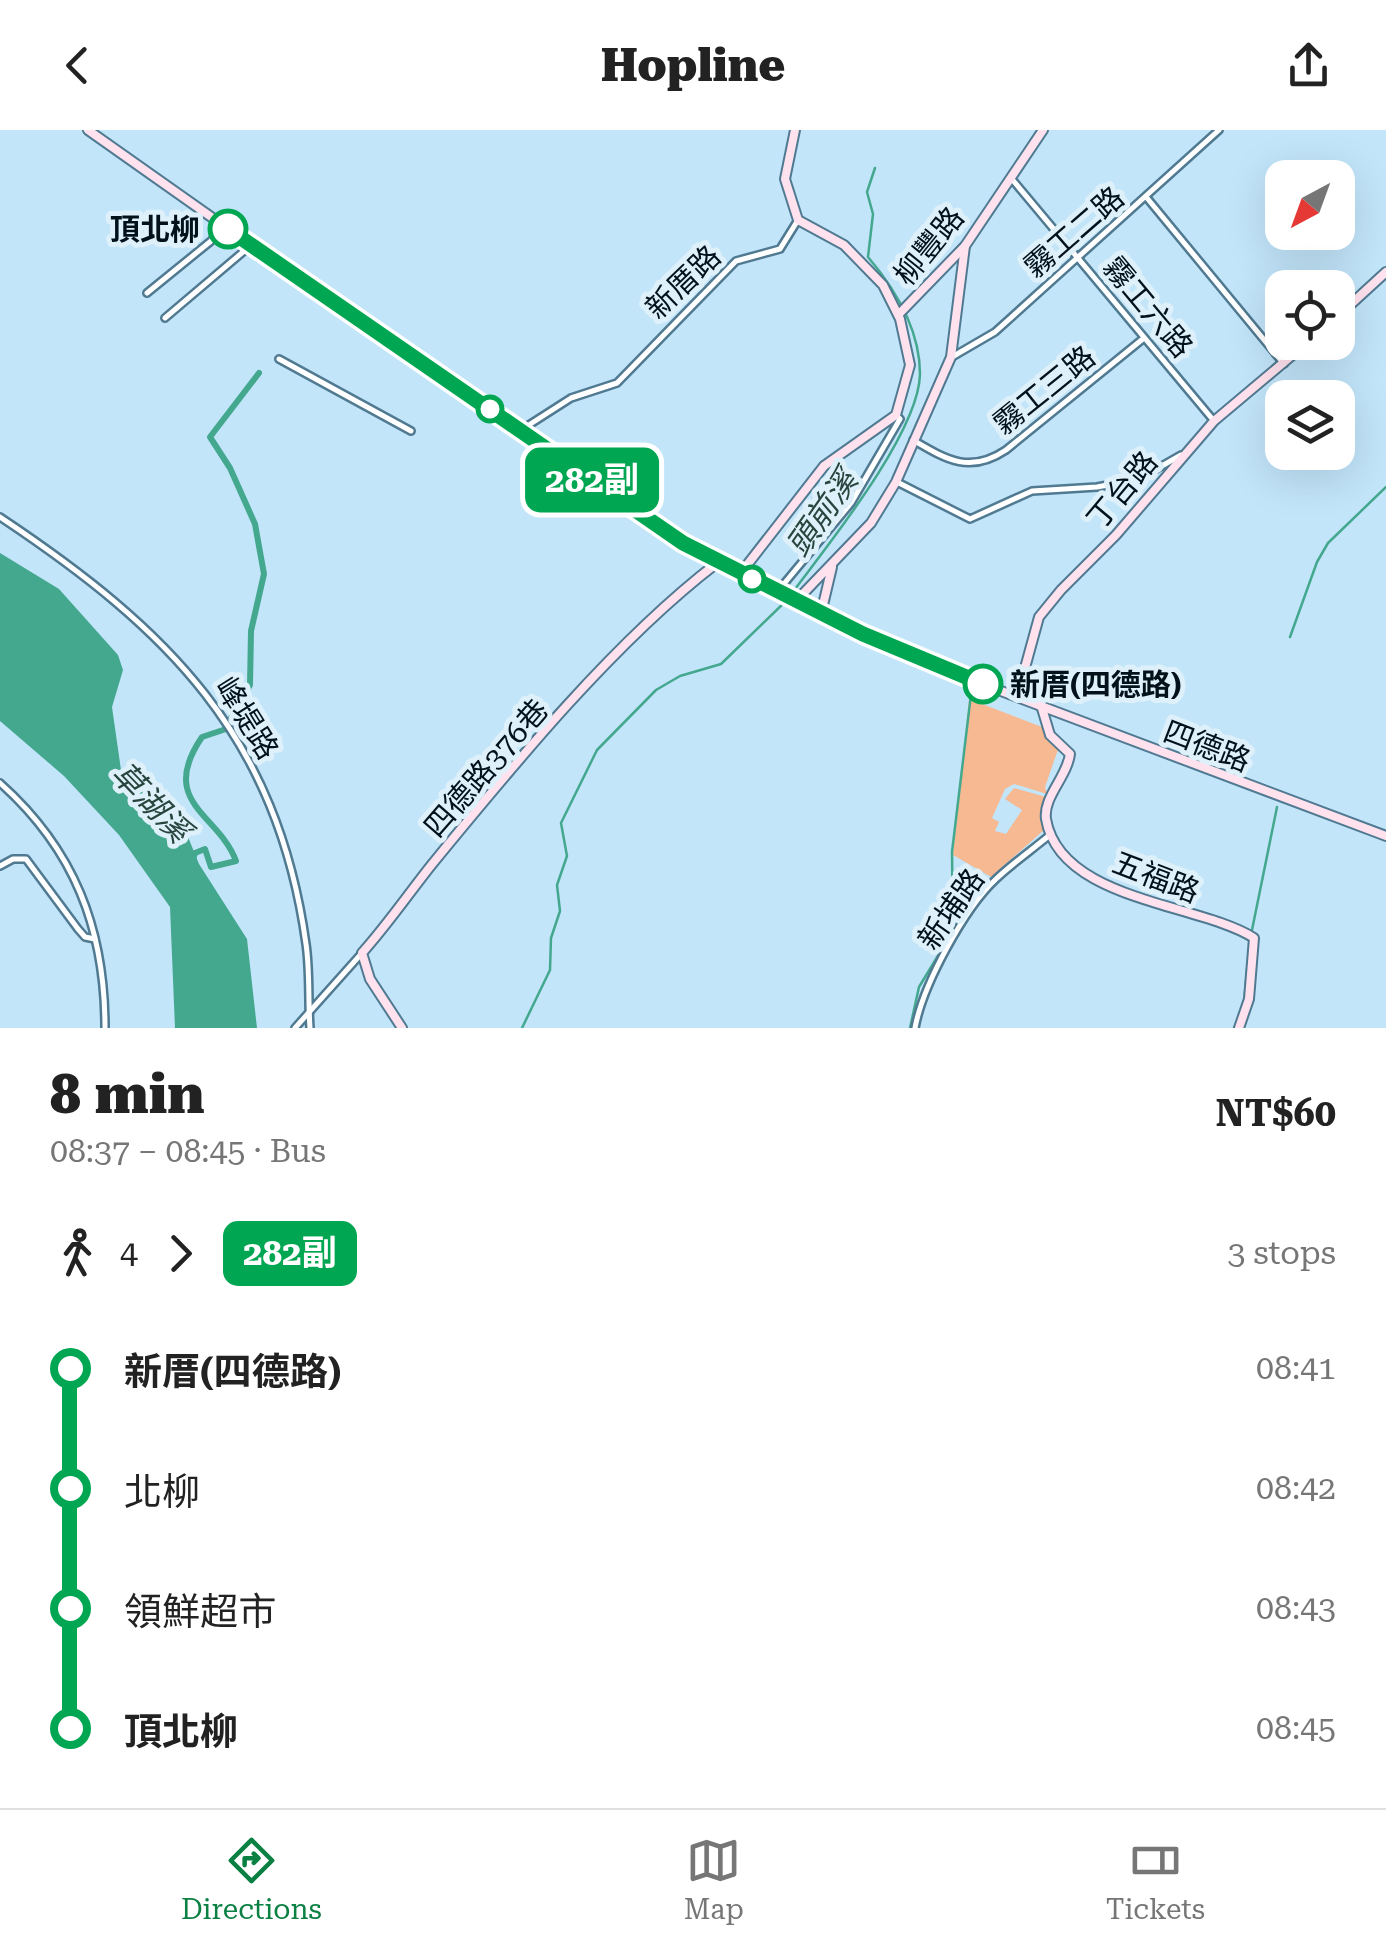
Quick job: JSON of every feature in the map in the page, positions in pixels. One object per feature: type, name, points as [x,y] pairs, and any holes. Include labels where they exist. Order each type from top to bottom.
[{"type":"street","points":[[88,130],[717,564],[781,593],[851,504],[900,418],[896,415],[824,466],[740,574]]},
{"type":"street","points":[[795,130],[785,179],[798,220],[844,245],[883,285],[899,314]]},
{"type":"street","name":"柳豐路","points":[[896,415],[910,365],[899,314],[965,246],[1042,130]]},
{"type":"street","name":"霧工二路","points":[[951,357],[979,345],[1219,130]]},
{"type":"street","name":"霧工六路","points":[[1008,176],[1214,422]]},
{"type":"street","points":[[1147,198],[1284,364]]},
{"type":"street","name":"新厝路","points":[[521,430],[571,398],[617,383],[736,261],[780,249],[798,220]]},
{"type":"street","points":[[147,293],[212,241],[222,225]]},
{"type":"street","points":[[166,318],[239,260],[251,245]]},
{"type":"street","points":[[795,601],[871,523],[896,482],[951,357],[965,246]]},
{"type":"street","points":[[1355,300],[1386,272]]},
{"type":"street","name":"霧工三路","points":[[913,440],[964,466],[984,463],[1006,450],[1144,338]]},
{"type":"street","points":[[280,358],[411,431]]},
{"type":"street","name":"丁台路","points":[[1017,697],[1040,617],[1116,535],[1181,455],[1288,360]]},
{"type":"street","points":[[896,482],[970,519],[1032,491],[1096,487],[1139,479],[1181,455]]},
{"type":"street","name":"峰堤路","points":[[0,517],[83,575],[178,657],[236,734],[284,848],[306,945],[310,1028]]},
{"type":"street","name":"四德路376巷","points":[[362,952],[464,826],[566,710],[676,594],[717,564]]},
{"type":"street","points":[[828,616],[824,606],[833,565]]},
{"type":"street","name":"四德路","points":[[781,593],[932,665],[1386,836]]},
{"type":"street","points":[[1040,705],[1046,728],[1070,754],[1045,815],[1051,834]]},
{"type":"street","points":[[0,783],[42,822],[62,852],[96,938],[105,1028]]},
{"type":"street","name":"新埔路","points":[[915,1028],[918,1008],[937,969],[993,881],[1051,834]]},
{"type":"street","name":"五福路","points":[[1051,834],[1095,880],[1254,938],[1249,999],[1239,1028]]},
{"type":"street","points":[[0,866],[13,858],[26,859],[85,937],[96,938]]},
{"type":"street","points":[[295,1028],[362,952]]},
{"type":"street","points":[[362,952],[364,968],[402,1028]]},
{"type":"shaded area","points":[[969,699],[1042,727],[1060,744],[1045,787],[1047,794],[1014,784],[1005,789],[992,818],[999,822],[995,831],[1006,834],[1022,810],[1005,799],[1014,788],[1046,797],[1040,817],[1044,830],[991,877],[953,855]]},
{"type":"water","name":"草湖溪","points":[[0,553],[59,589],[118,655],[123,670],[112,707],[121,770],[184,827],[199,864],[247,939],[257,1028],[175,1028],[170,907],[119,835],[64,776],[0,721]]},
{"type":"waterway","name":"頭前溪","points":[[792,593],[869,488],[916,398],[919,357],[911,326],[897,297],[868,257],[873,214],[867,192],[875,168]]},
{"type":"waterway","points":[[231,718],[250,685],[251,631],[264,574],[255,524],[230,468],[210,437],[259,373]]},
{"type":"waterway","points":[[1290,637],[1317,562],[1328,543],[1386,487]]},
{"type":"waterway","name":"頭前溪","points":[[522,1028],[550,970],[551,938],[560,911],[557,885],[567,856],[561,823],[597,750],[656,690],[680,676],[721,664],[787,600]]},
{"type":"waterway","points":[[910,1028],[919,987],[953,931],[952,852],[972,686]]},
{"type":"waterway","name":"草湖溪","points":[[192,862],[195,853],[205,849],[211,867],[236,861],[188,793],[186,778],[190,759],[202,737],[226,729]]},
{"type":"waterway","points":[[1252,930],[1277,807]]},
{"type":"waterway","points":[[1244,1002],[1248,960]]},
{"type":"waterway","points":[[1234,1028],[1238,1019]]},
{"type":"bus line","name":"282副","points":[[228,229],[717,564],[863,634],[983,684]]},
{"type":"place","name":"頂北柳","points":[[228,229]]},
{"type":"place","name":"新厝(四德路)","points":[[983,684]]}]
